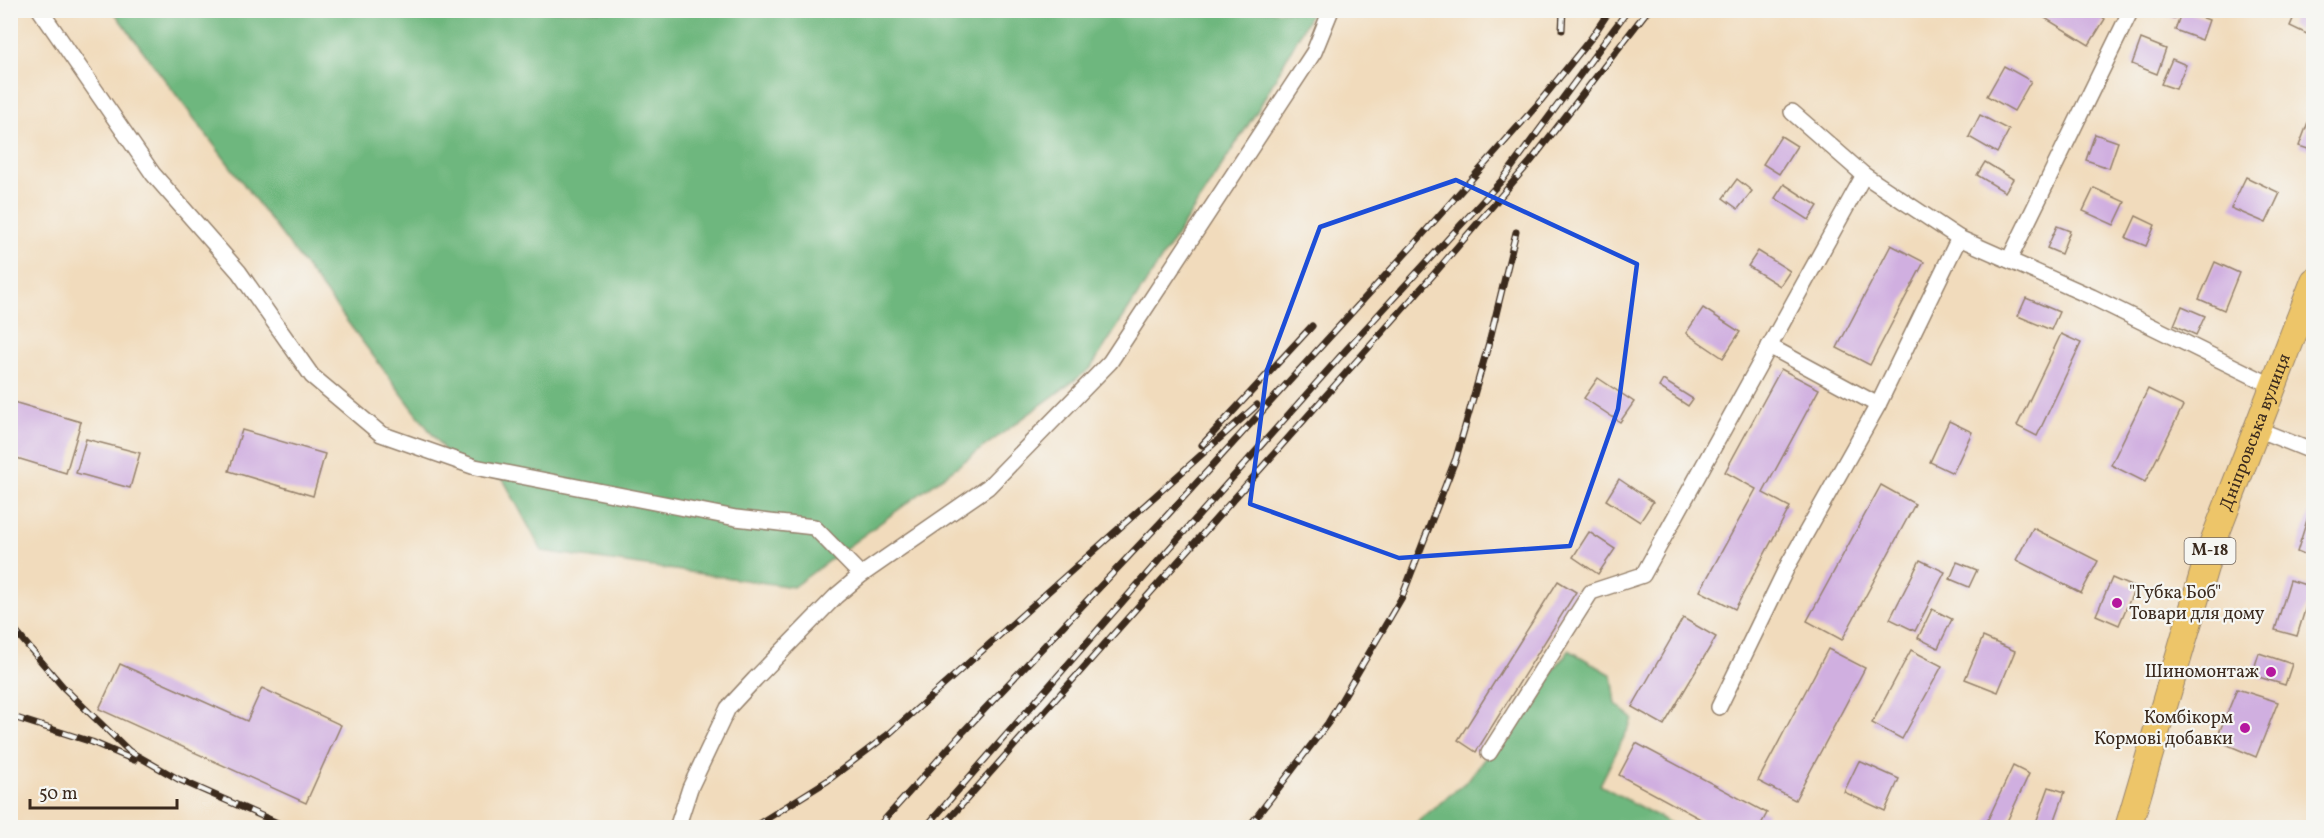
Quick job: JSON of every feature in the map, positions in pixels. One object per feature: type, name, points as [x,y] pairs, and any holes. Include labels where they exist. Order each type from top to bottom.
[{"type":"highway","name":"Дніпровська вулиця","points":[[2132,826],[2210,550],[2313,281]]},
{"type":"street","points":[[40,10],[153,174],[239,272],[312,376],[381,434],[475,467],[736,518],[814,527],[861,575]]},
{"type":"street","points":[[677,828],[690,788],[728,708],[836,596],[861,575],[988,487],[1110,362],[1314,52],[1331,10]]},
{"type":"street","points":[[2009,260],[2131,10]]},
{"type":"street","points":[[1792,112],[1864,175],[1959,238],[2091,297],[2273,386]]},
{"type":"street","points":[[1489,753],[1591,592],[1642,575],[1864,175]]},
{"type":"street","points":[[1719,706],[1788,565],[1878,405],[1959,238]]},
{"type":"street","points":[[1769,346],[1878,405]]},
{"type":"street","points":[[2257,429],[2313,452]]},
{"type":"highlighted area","points":[[1456,180],[1637,264],[1618,409],[1570,546],[1399,558],[1250,504],[1267,370],[1320,227]]},
{"type":"green space","points":[[113,11],[1311,11],[1259,108],[1090,369],[793,587],[542,551],[503,479],[460,471]]},
{"type":"green space","points":[[1569,650],[1612,675],[1616,704],[1633,719],[1600,785],[1677,827],[1410,828],[1468,780]]},
{"type":"building","points":[[2043,10],[2092,10],[2105,19],[2089,45],[2040,15]]},
{"type":"building","points":[[2155,10],[2179,10],[2175,19]]},
{"type":"building","points":[[2182,10],[2209,20],[2202,40],[2175,30]]},
{"type":"building","points":[[2297,10],[2314,10],[2314,30],[2311,36],[2290,26]]},
{"type":"building","points":[[2141,39],[2166,49],[2157,74],[2132,64]]},
{"type":"building","points":[[2172,59],[2186,65],[2176,89],[2161,84]]},
{"type":"building","points":[[2004,66],[2031,81],[2014,111],[1987,96]]},
{"type":"building","points":[[2314,109],[2314,151],[2299,146]]},
{"type":"building","points":[[1980,115],[2009,130],[1997,153],[1969,137]]},
{"type":"building","points":[[2095,134],[2118,142],[2109,168],[2086,160]]},
{"type":"building","points":[[1781,136],[1797,146],[1779,174],[1763,164]]},
{"type":"building","points":[[1985,162],[2013,179],[2005,192],[1977,175]]},
{"type":"building","points":[[2246,177],[2280,193],[2266,223],[2231,208]]},
{"type":"building","points":[[1737,179],[1752,191],[1738,209],[1723,198]]},
{"type":"building","points":[[1784,184],[1818,206],[1809,220],[1775,198]]},
{"type":"building","points":[[2094,188],[2125,202],[2114,225],[2083,211]]},
{"type":"building","points":[[2136,216],[2155,225],[2146,246],[2126,238]]},
{"type":"building","points":[[2057,226],[2070,231],[2061,254],[2047,248]]},
{"type":"building","points":[[1891,245],[1924,262],[1870,365],[1837,348]]},
{"type":"building","points":[[1758,251],[1790,271],[1780,286],[1748,266]]},
{"type":"building","points":[[2215,262],[2239,273],[2224,310],[2199,299]]},
{"type":"building","points":[[2026,298],[2059,312],[2051,330],[2018,316]]},
{"type":"building","points":[[2182,306],[2205,316],[2196,335],[2174,325]]},
{"type":"building","points":[[1703,308],[1740,332],[1723,358],[1686,333]]},
{"type":"building","points":[[2061,334],[2081,343],[2037,436],[2017,426]]},
{"type":"building","points":[[1781,369],[1819,389],[1763,493],[1790,507],[1735,609],[1700,591],[1756,489],[1725,472]]},
{"type":"building","points":[[1598,378],[1634,402],[1620,422],[1584,398]]},
{"type":"building","points":[[1663,380],[1693,399],[1688,406],[1659,387]]},
{"type":"building","points":[[2148,389],[2183,406],[2145,482],[2111,465]]},
{"type":"building","points":[[10,401],[81,422],[66,473],[10,456]]},
{"type":"building","points":[[1949,421],[1972,432],[1953,473],[1930,462]]},
{"type":"building","points":[[242,430],[325,454],[313,496],[229,471]]},
{"type":"building","points":[[86,439],[140,453],[130,488],[76,473]]},
{"type":"building","points":[[1619,479],[1653,502],[1640,522],[1606,500]]},
{"type":"building","points":[[1881,485],[1915,504],[1842,640],[1807,621]]},
{"type":"building","points":[[2314,501],[2314,559],[2297,552]]},
{"type":"building","points":[[2033,528],[2098,561],[2081,593],[2016,560]]},
{"type":"building","points":[[1589,532],[1615,549],[1598,574],[1573,557]]},
{"type":"building","points":[[1920,560],[1945,572],[1915,631],[1890,619]]},
{"type":"building","points":[[1957,562],[1977,570],[1969,587],[1950,579]]},
{"type":"building","points":[[2112,578],[2135,588],[2119,625],[2096,615]]},
{"type":"building","points":[[2290,580],[2312,587],[2297,636],[2275,630]]},
{"type":"building","points":[[1558,581],[1576,592],[1476,752],[1458,740]]},
{"type":"building","points":[[1932,609],[1952,619],[1938,648],[1918,638]]},
{"type":"building","points":[[1683,618],[1716,637],[1664,725],[1632,707]]},
{"type":"building","points":[[1983,637],[2015,651],[1998,692],[1965,679]]},
{"type":"building","points":[[1828,649],[1865,668],[1795,800],[1758,781]]},
{"type":"building","points":[[1911,650],[1942,666],[1902,739],[1872,723]]},
{"type":"building","points":[[2259,653],[2292,664],[2285,685],[2252,675]]},
{"type":"building","points":[[120,664],[247,721],[262,688],[341,725],[306,803],[99,709]]},
{"type":"building","points":[[2237,689],[2278,702],[2256,757],[2216,740]]},
{"type":"building","points":[[1636,743],[1767,813],[1759,828],[1717,828],[1619,775]]},
{"type":"building","points":[[1859,761],[1899,779],[1885,811],[1844,792]]},
{"type":"building","points":[[2013,766],[2029,774],[2004,828],[1984,828]]},
{"type":"building","points":[[2049,787],[2065,792],[2052,828],[2034,828]]},
{"type":"railway","points":[[1562,30],[1563,10]]},
{"type":"railway","points":[[877,828],[964,731],[1162,521],[1415,243],[1538,104],[1592,37],[1610,10]]},
{"type":"railway","points":[[925,828],[1345,351],[1503,179],[1628,10]]},
{"type":"railway","points":[[941,828],[1434,274],[1531,161],[1648,10]]},
{"type":"railway","points":[[1248,828],[1328,723],[1402,597],[1456,458],[1490,339],[1516,232]]},
{"type":"railway","points":[[1202,445],[1312,326]]},
{"type":"railway","points":[[752,828],[827,781],[890,733],[1257,405]]},
{"type":"railway","points":[[10,625],[64,688],[129,751],[178,779],[289,828]]},
{"type":"railway","points":[[10,716],[92,742],[134,760]]},
{"type":"place","name":"\"Губка Боб\" Товари для дому","points":[[2117,603]]},
{"type":"place","name":"Шиномонтаж","points":[[2271,672]]},
{"type":"place","name":"Комбікорм Кормові добавки","points":[[2245,728]]}]
